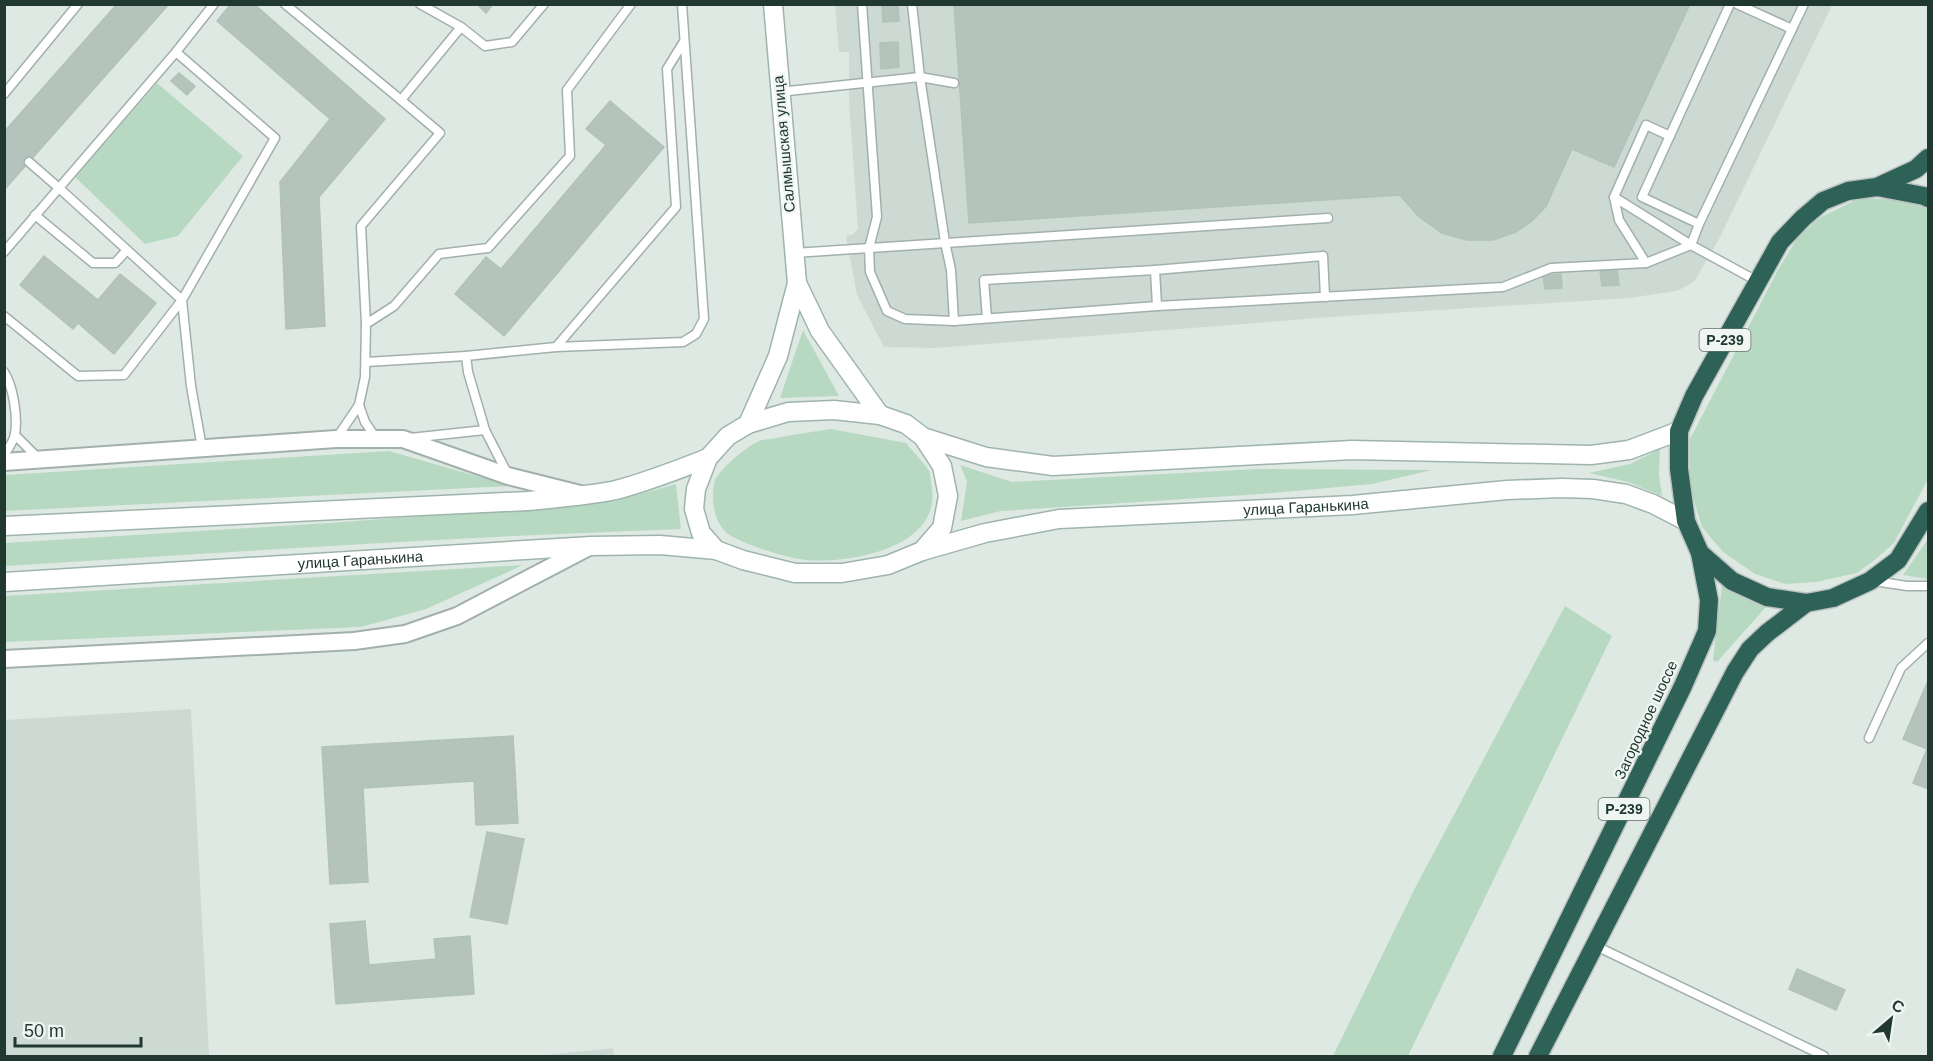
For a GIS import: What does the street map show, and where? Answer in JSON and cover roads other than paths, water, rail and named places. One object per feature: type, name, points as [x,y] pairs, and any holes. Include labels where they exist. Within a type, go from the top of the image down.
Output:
[{"type":"highway","name":"Загородное шоссе","points":[[1502,1056],[1678,697],[1707,631],[1709,600],[1700,553],[1686,521],[1678,469],[1679,431],[1694,396],[1780,242],[1823,201],[1848,190],[1877,186],[1916,169],[1929,158]]},
{"type":"highway","name":"Загородное шоссе","points":[[1877,186],[1929,198]]},
{"type":"highway","name":"Загородное шоссе","points":[[1700,553],[1732,581],[1767,597],[1806,603],[1833,598],[1870,581],[1898,560],[1928,514]]},
{"type":"highway","name":"Загородное шоссе","points":[[1538,1056],[1735,672],[1750,649],[1806,603]]},
{"type":"main road","name":"Салмышская улица","points":[[748,424],[778,356],[796,283],[773,4]]},
{"type":"main road","name":"Салмышская улица","points":[[796,283],[820,331],[880,415]]},
{"type":"main road","points":[[716,550],[701,533],[694,509],[696,489],[708,459],[728,436],[748,424],[788,412],[834,410],[880,415],[906,424],[923,437],[942,466],[948,496],[942,528],[922,551]]},
{"type":"main road","points":[[923,437],[986,457],[1053,466],[1352,450],[1591,455],[1629,450],[1679,431]]},
{"type":"main road","points":[[4,526],[528,501],[615,490],[708,459]]},
{"type":"main road","name":"улица Гаранькина","points":[[4,582],[591,546],[660,545],[716,550],[743,560],[795,573],[842,573],[888,565],[922,551],[985,533],[1059,519],[1353,505],[1507,490],[1562,488],[1593,489],[1626,495],[1653,504],[1686,521]]},
{"type":"street","points":[[4,462],[336,439],[403,439],[508,476],[584,495]]},
{"type":"street","points":[[4,659],[354,641],[405,634],[457,616],[591,546]]},
{"type":"lane","points":[[4,94],[78,4]]},
{"type":"lane","points":[[4,252],[176,52],[214,4]]},
{"type":"lane","points":[[285,4],[440,133],[361,226],[366,324],[365,377],[359,405],[336,439]]},
{"type":"lane","points":[[420,4],[461,27],[485,46],[512,42],[544,4]]},
{"type":"lane","points":[[366,324],[394,306],[439,254],[488,248],[570,156],[567,90],[632,4]]},
{"type":"lane","points":[[366,362],[466,356],[556,347],[683,342],[696,334],[704,319],[681,4]]},
{"type":"lane","points":[[862,4],[877,217],[869,249],[870,272],[887,310],[904,318],[954,321],[1157,306],[1503,287],[1551,268],[1646,263],[1691,245],[1804,4]]},
{"type":"lane","points":[[912,4],[920,77],[951,270],[954,321]]},
{"type":"lane","points":[[1699,224],[1642,197],[1730,4]]},
{"type":"lane","points":[[1737,4],[1792,29]]},
{"type":"lane","points":[[401,100],[461,27]]},
{"type":"lane","points":[[556,347],[676,207],[667,69],[683,43]]},
{"type":"lane","points":[[4,316],[78,376],[124,375],[182,300],[275,138],[176,52]]},
{"type":"lane","points":[[779,92],[920,77],[954,83]]},
{"type":"lane","points":[[1646,263],[1619,220],[1614,197],[1646,125],[1670,136]]},
{"type":"lane","points":[[29,162],[182,300],[191,386],[202,448]]},
{"type":"lane","points":[[1614,197],[1691,245],[1757,281]]},
{"type":"lane","points":[[35,215],[93,263],[115,263],[127,250]]},
{"type":"lane","points":[[795,253],[1328,218]]},
{"type":"lane","points":[[987,318],[984,280],[1155,270],[1323,255],[1325,297]]},
{"type":"lane","points":[[1155,270],[1157,306]]},
{"type":"lane","points":[[466,356],[468,372],[485,430],[508,476]]},
{"type":"lane","points":[[4,372],[10,382],[14,399],[15,435],[4,455]]},
{"type":"lane","points":[[359,405],[365,422],[376,438]]},
{"type":"lane","points":[[403,439],[485,430]]},
{"type":"lane","points":[[15,435],[39,459]]},
{"type":"lane","points":[[1870,581],[1907,586],[1929,586]]},
{"type":"lane","points":[[1869,738],[1901,668],[1929,643]]},
{"type":"lane","points":[[1594,945],[1824,1056]]}]
